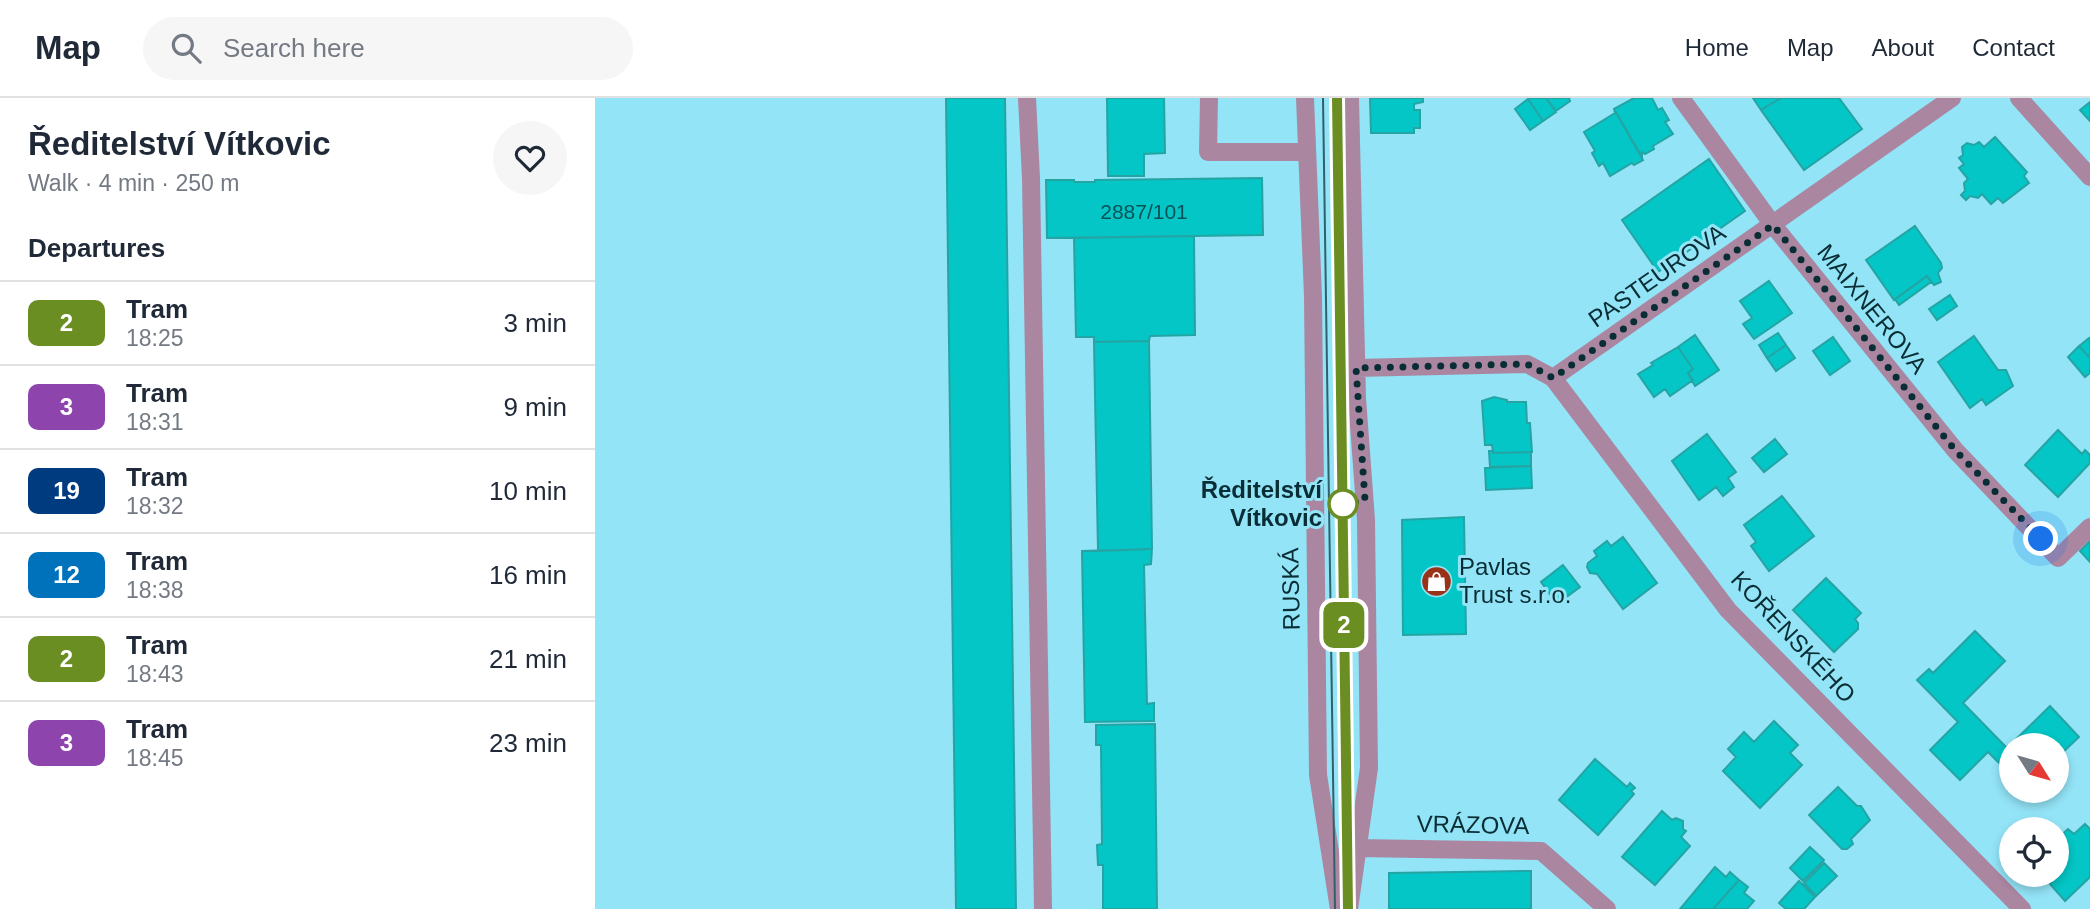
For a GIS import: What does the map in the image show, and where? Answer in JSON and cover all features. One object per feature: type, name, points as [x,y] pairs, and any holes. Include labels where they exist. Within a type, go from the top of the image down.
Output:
[{"type":"street","points":[[1027,98],[1031,178],[1043,909]]},
{"type":"street","points":[[1209,98],[1208,152],[1306,152]]},
{"type":"street","name":"RUSKÁ","points":[[1305,98],[1313,296],[1318,775],[1339,909]]},
{"type":"street","points":[[1349,909],[1369,768],[1366,520],[1356,368],[1350,98]]},
{"type":"street","name":"MAIXNEROVA","points":[[1681,98],[1773,225],[1955,450],[2058,558],[2090,527]]},
{"type":"street","name":"PASTEUROVA","points":[[1553,378],[1952,98]]},
{"type":"street","points":[[2019,98],[2090,177]]},
{"type":"street","points":[[1356,368],[1527,364],[1553,378]]},
{"type":"street","name":"KOŘENSKÉHO","points":[[1553,378],[1728,610],[2022,909]]},
{"type":"street","name":"VRÁZOVA","points":[[1358,848],[1541,851],[1607,909]]},
{"type":"building","points":[[946,98],[1005,98],[1016,909],[956,909]]},
{"type":"building","points":[[1107,98],[1164,98],[1165,153],[1144,154],[1144,176],[1108,176]]},
{"type":"building","points":[[1370,98],[1423,98],[1423,102],[1414,104],[1414,110],[1420,110],[1420,128],[1414,128],[1414,133],[1371,133]]},
{"type":"building","points":[[1546,98],[1556,112],[1543,121],[1528,99]]},
{"type":"building","points":[[1546,98],[1569,98],[1570,101],[1556,111]]},
{"type":"building","points":[[1634,98],[1652,98],[1658,110],[1662,108],[1669,120],[1665,122],[1673,134],[1653,146],[1654,149],[1645,154],[1642,152],[1642,157],[1614,109]]},
{"type":"building","points":[[1753,98],[1781,98],[1761,110]]},
{"type":"building","points":[[1781,98],[1839,98],[1862,129],[1804,170],[1761,110]]},
{"type":"building","points":[[1528,99],[1543,121],[1530,130],[1515,109]]},
{"type":"building","points":[[2090,102],[2090,121],[2080,110]]},
{"type":"building","points":[[1614,109],[1643,160],[1610,176],[1603,163],[1599,166],[1592,153],[1595,151],[1584,132],[1615,113]]},
{"type":"building","points":[[1995,137],[2027,172],[2024,176],[2029,183],[2003,203],[1998,198],[1991,204],[1982,194],[1978,198],[1970,196],[1966,200],[1961,195],[1968,179],[1959,168],[1964,164],[1959,158],[1963,155],[1962,147],[1967,143],[1974,145],[1979,142],[1984,147]]},
{"type":"building","points":[[1709,159],[1745,211],[1658,272],[1622,220]]},
{"type":"building","points":[[1262,178],[1263,235],[1047,238],[1046,180],[1095,182]]},
{"type":"building","points":[[1915,226],[1941,263],[1942,268],[1938,273],[1941,282],[1934,285],[1927,276],[1894,300],[1866,260]]},
{"type":"building","points":[[1194,236],[1195,335],[1150,336],[1149,341],[1094,342],[1094,337],[1076,337],[1074,238]]},
{"type":"building","points":[[1927,276],[1931,282],[1899,305],[1895,299]]},
{"type":"building","points":[[1769,281],[1792,313],[1754,339],[1743,324],[1752,318],[1740,301]]},
{"type":"building","points":[[1950,295],[1957,306],[1937,320],[1929,309]]},
{"type":"building","points":[[1778,333],[1786,345],[1767,358],[1759,345]]},
{"type":"building","points":[[1695,335],[1719,370],[1695,386],[1688,373],[1693,369],[1678,347]]},
{"type":"building","points":[[1974,336],[1998,370],[2006,370],[2013,386],[1986,405],[1982,399],[1970,408],[1938,362]]},
{"type":"building","points":[[1833,337],[1850,361],[1830,375],[1813,351]]},
{"type":"building","points":[[2089,338],[2090,340],[2090,358],[2079,346]]},
{"type":"building","points":[[1149,341],[1152,549],[1098,551],[1094,342]]},
{"type":"building","points":[[1786,345],[1795,358],[1776,371],[1767,358]]},
{"type":"building","points":[[2079,346],[2090,358],[2090,373],[2085,377],[2068,357]]},
{"type":"building","points":[[1678,347],[1693,369],[1688,373],[1693,380],[1670,396],[1665,389],[1654,397],[1638,374]]},
{"type":"building","points":[[1494,397],[1507,402],[1526,402],[1532,452],[1493,453],[1492,445],[1485,445],[1482,401]]},
{"type":"building","points":[[2058,430],[2082,454],[2085,450],[2090,455],[2090,463],[2058,497],[2025,465]]},
{"type":"building","points":[[1707,434],[1736,472],[1728,478],[1734,487],[1723,496],[1716,487],[1699,500],[1672,461]]},
{"type":"building","points":[[1775,439],[1787,454],[1764,472],[1752,458]]},
{"type":"building","points":[[1489,451],[1531,452],[1531,466],[1490,467]]},
{"type":"building","points":[[1531,466],[1532,488],[1486,490],[1485,468]]},
{"type":"building","points":[[1782,496],[1814,536],[1769,571],[1751,546],[1756,542],[1744,525]]},
{"type":"building","points":[[1464,517],[1466,634],[1403,635],[1402,520]]},
{"type":"building","points":[[1623,537],[1657,583],[1623,609],[1597,574],[1590,573],[1587,567],[1597,556],[1594,551],[1607,541],[1611,546]]},
{"type":"building","points":[[2090,541],[2090,562],[2080,551]]},
{"type":"building","points":[[1152,549],[1151,564],[1144,565],[1147,704],[1154,703],[1154,721],[1085,722],[1082,551]]},
{"type":"building","points":[[1563,565],[1580,587],[1557,604],[1541,582]]},
{"type":"building","points":[[1826,578],[1861,613],[1855,619],[1858,629],[1834,652],[1793,610]]},
{"type":"building","points":[[1975,631],[2005,661],[1963,703],[1999,740],[1999,763],[1988,752],[1960,780],[1930,750],[1958,722],[1917,680],[1929,669],[1933,673]]},
{"type":"building","points":[[2050,706],[2079,737],[2069,747],[2069,733],[2022,733]]},
{"type":"building","points":[[1774,721],[1798,745],[1790,753],[1802,765],[1760,808],[1723,771],[1736,757],[1728,749],[1744,732],[1754,742]]},
{"type":"building","points":[[1155,724],[1157,909],[1103,909],[1103,865],[1098,865],[1097,845],[1102,844],[1101,745],[1096,745],[1096,725]]},
{"type":"building","points":[[1595,759],[1627,787],[1630,783],[1635,788],[1631,791],[1634,794],[1598,835],[1559,800]]},
{"type":"building","points":[[1838,787],[1857,806],[1861,806],[1870,820],[1851,839],[1853,844],[1847,849],[1842,849],[1809,815]]},
{"type":"building","points":[[1662,811],[1672,820],[1676,818],[1683,821],[1683,829],[1686,831],[1681,837],[1690,846],[1655,885],[1622,857]]},
{"type":"building","points":[[2085,824],[2090,829],[2090,877],[2065,901],[2053,887],[2069,887],[2069,830],[2074,834]]},
{"type":"building","points":[[1810,847],[1824,860],[1803,881],[1790,868]]},
{"type":"building","points":[[1824,863],[1837,876],[1816,896],[1804,883]]},
{"type":"building","points":[[1715,867],[1726,877],[1730,872],[1739,880],[1713,909],[1680,909]]},
{"type":"building","points":[[1531,871],[1531,909],[1389,909],[1389,873]]},
{"type":"building","points":[[1739,880],[1748,887],[1744,893],[1754,901],[1747,909],[1713,909]]},
{"type":"building","points":[[1799,881],[1815,897],[1804,909],[1786,909],[1779,903]]},
{"type":"tram line","points":[[1323,98],[1335,909]]},
{"type":"tram line","points":[[1337,98],[1348,909]]},
{"type":"tram line","name":"2","points":[[1337,98],[1348,909]]},
{"type":"place","name":"Ředitelství Vítkovic","points":[[1343,504]]},
{"type":"place","name":"Pavlas Trust s.r.o.","points":[[1436,581]]},
{"type":"route","points":[[1343,504],[1365,500],[1356,368],[1527,364],[1553,378],[1773,225],[1955,450],[2041,539]]}]
